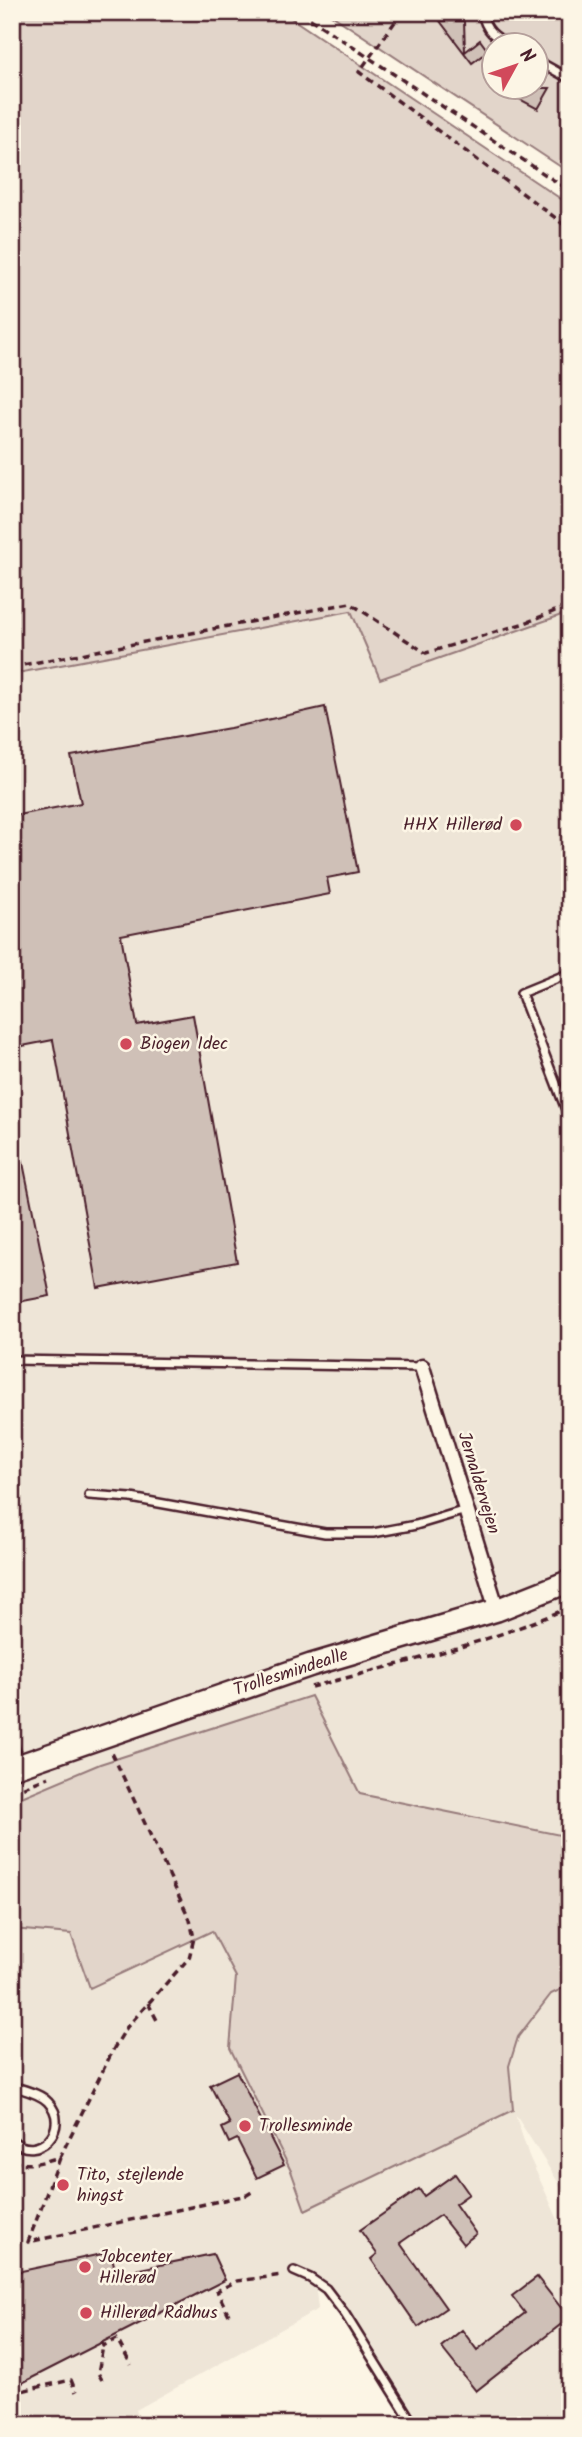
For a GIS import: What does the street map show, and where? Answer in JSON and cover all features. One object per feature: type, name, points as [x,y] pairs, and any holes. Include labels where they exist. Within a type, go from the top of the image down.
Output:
[{"type":"street","name":"Jernaldervejen","points":[[422,1367],[497,1610]]},
{"type":"street","name":"Trollesmindealle","points":[[16,1767],[108,1745],[311,1665],[497,1610],[570,1581]]},
{"type":"lane","points":[[482,14],[490,32]]},
{"type":"lane","points":[[550,67],[570,79]]},
{"type":"lane","points":[[570,973],[521,993],[570,1121]]},
{"type":"lane","points":[[12,1360],[422,1367]]},
{"type":"lane","points":[[89,1495],[131,1498],[325,1533],[373,1533],[416,1525],[466,1510]]},
{"type":"lane","points":[[12,1740],[16,1767]]},
{"type":"lane","points":[[12,2086],[48,2102],[57,2124],[54,2136],[42,2146],[29,2149],[12,2140]]},
{"type":"lane","points":[[293,2272],[310,2278],[326,2290],[345,2314],[414,2425]]},
{"type":"path","points":[[300,12],[570,191]]},
{"type":"path","points":[[482,14],[403,13],[359,72],[570,230]]},
{"type":"path","points":[[12,667],[351,603],[426,653],[524,624],[570,606]]},
{"type":"path","points":[[306,1688],[420,1659],[515,1629],[570,1607]]},
{"type":"path","points":[[102,1758],[108,1745]]},
{"type":"path","points":[[108,1745],[191,1920],[194,1938],[189,1958],[127,2027],[114,2048],[60,2157],[28,2242],[252,2192]]},
{"type":"path","points":[[12,1792],[59,1773]]},
{"type":"path","points":[[148,2003],[159,2024]]},
{"type":"path","points":[[12,2161],[34,2165],[60,2157]]},
{"type":"path","points":[[229,2315],[217,2291],[220,2286],[293,2272]]},
{"type":"path","points":[[102,2380],[98,2373],[102,2344],[117,2339],[131,2365]]},
{"type":"path","points":[[12,2393],[71,2380],[76,2392]]},
{"type":"shaded area","points":[[12,12],[282,12],[570,205],[570,612],[380,679],[351,611],[12,674]]},
{"type":"shaded area","points":[[327,12],[570,12],[570,173]]},
{"type":"shaded area","points":[[352,611],[381,679],[570,612],[570,2201],[515,2114],[529,2156],[570,2246],[570,2425],[420,2425],[346,2307],[331,2287],[314,2274],[318,2309],[136,2410],[141,2425],[12,2425],[12,674]]},
{"type":"shaded area","points":[[311,1696],[360,1794],[570,1837],[570,1985],[551,1994],[518,2037],[509,2066],[513,2110],[305,2210],[291,2171],[230,2048],[236,1977],[212,1931],[90,1988],[71,1934],[12,1929],[12,1801],[100,1764]]},
{"type":"building","points":[[440,21],[464,21],[465,52],[480,40],[480,57],[472,63]]},
{"type":"building","points":[[525,102],[542,102],[538,109]]},
{"type":"building","points":[[325,707],[358,872],[327,878],[330,894],[121,935],[137,1025],[193,1015],[237,1262],[98,1288],[53,1040],[12,1048],[12,816],[81,803],[71,756],[230,728]]},
{"type":"building","points":[[12,1143],[19,1143],[50,1296],[12,1303]]},
{"type":"building","name":"Trollesminde","points":[[237,2072],[284,2165],[257,2178],[237,2139],[229,2143],[222,2128],[230,2124],[210,2085]]},
{"type":"building","points":[[455,2174],[469,2194],[455,2204],[476,2234],[463,2244],[440,2215],[400,2243],[446,2308],[418,2327],[371,2259],[377,2254],[360,2230],[419,2189],[424,2196]]},
{"type":"building","name":"Hillerød Rådhus","points":[[111,2252],[116,2274],[213,2254],[225,2280],[12,2388],[12,2273]]},
{"type":"building","points":[[537,2277],[569,2318],[476,2391],[441,2347],[462,2330],[477,2350],[525,2313],[512,2296]]},
{"type":"place","name":"HHX Hillerød","points":[[516,825]]},
{"type":"place","name":"Biogen Idec","points":[[126,1044]]},
{"type":"place","name":"Trollesminde","points":[[245,2126]]},
{"type":"place","name":"Tito, stejlende hingst","points":[[63,2185]]},
{"type":"place","name":"Jobcenter Hillerød","points":[[85,2267]]},
{"type":"place","name":"Hillerød Rådhus","points":[[86,2313]]}]
